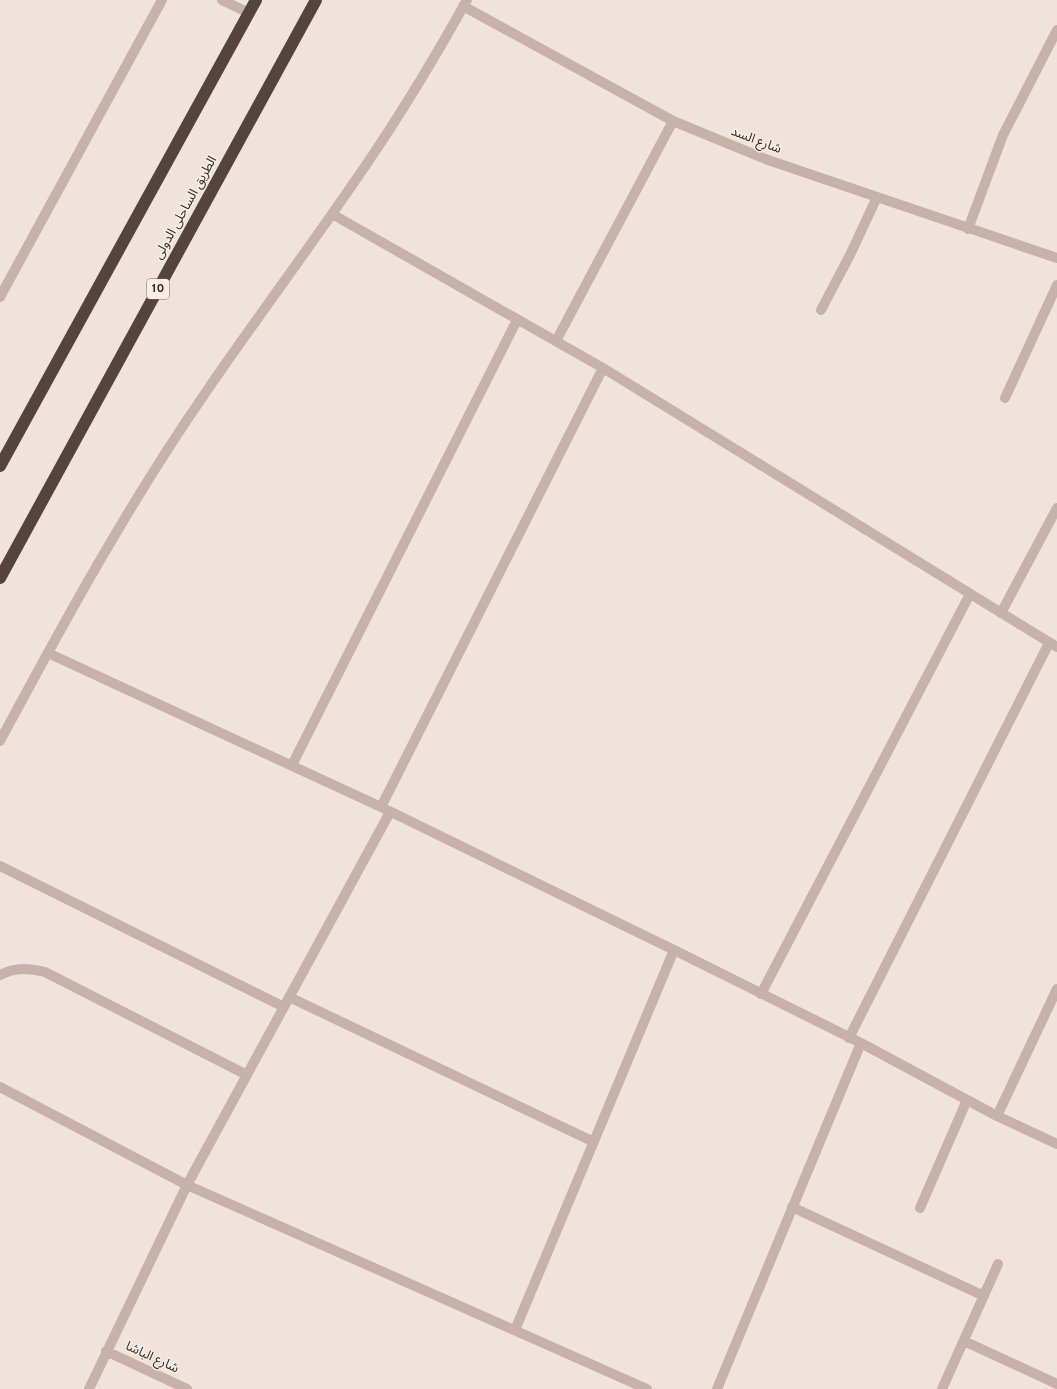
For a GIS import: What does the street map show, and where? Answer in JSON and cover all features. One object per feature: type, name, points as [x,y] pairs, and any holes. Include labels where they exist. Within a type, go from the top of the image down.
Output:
[{"type":"highway","points":[[0,466],[256,0]]},
{"type":"highway","name":"الطريق الساحلى الدولى","points":[[0,578],[316,0]]},
{"type":"street","points":[[0,298],[162,0]]},
{"type":"street","points":[[222,0],[249,13]]},
{"type":"street","points":[[0,741],[48,653],[139,496],[184,425],[382,141],[422,77],[465,3]]},
{"type":"street","name":"شارع السد","points":[[465,3],[673,121],[768,160],[1057,258]]},
{"type":"street","points":[[968,229],[1004,135],[1057,30]]},
{"type":"street","points":[[556,341],[673,121]]},
{"type":"street","points":[[821,310],[850,255],[877,197]]},
{"type":"street","points":[[332,214],[603,368],[1053,645],[849,1038]]},
{"type":"street","points":[[1005,398],[1057,285]]},
{"type":"street","points":[[292,765],[517,320]]},
{"type":"street","points":[[89,1389],[187,1185],[284,1007],[386,809],[603,368]]},
{"type":"street","points":[[1001,613],[1057,508]]},
{"type":"street","points":[[761,994],[970,594]]},
{"type":"street","points":[[48,653],[386,809],[674,950],[849,1038],[997,1116],[1057,1144]]},
{"type":"street","points":[[0,866],[284,1007]]},
{"type":"street","points":[[515,1330],[674,950]]},
{"type":"street","points":[[0,975],[12,969],[29,968],[45,972],[247,1075]]},
{"type":"street","points":[[997,1116],[1057,989]]},
{"type":"street","points":[[289,996],[594,1142]]},
{"type":"street","points":[[717,1389],[860,1044]]},
{"type":"street","points":[[0,1087],[187,1185],[647,1389]]},
{"type":"street","points":[[920,1208],[967,1100]]},
{"type":"street","points":[[792,1207],[984,1296]]},
{"type":"street","points":[[942,1389],[998,1264]]},
{"type":"street","points":[[964,1341],[1057,1384]]},
{"type":"street","name":"شارع الباشا","points":[[106,1351],[187,1389]]}]
